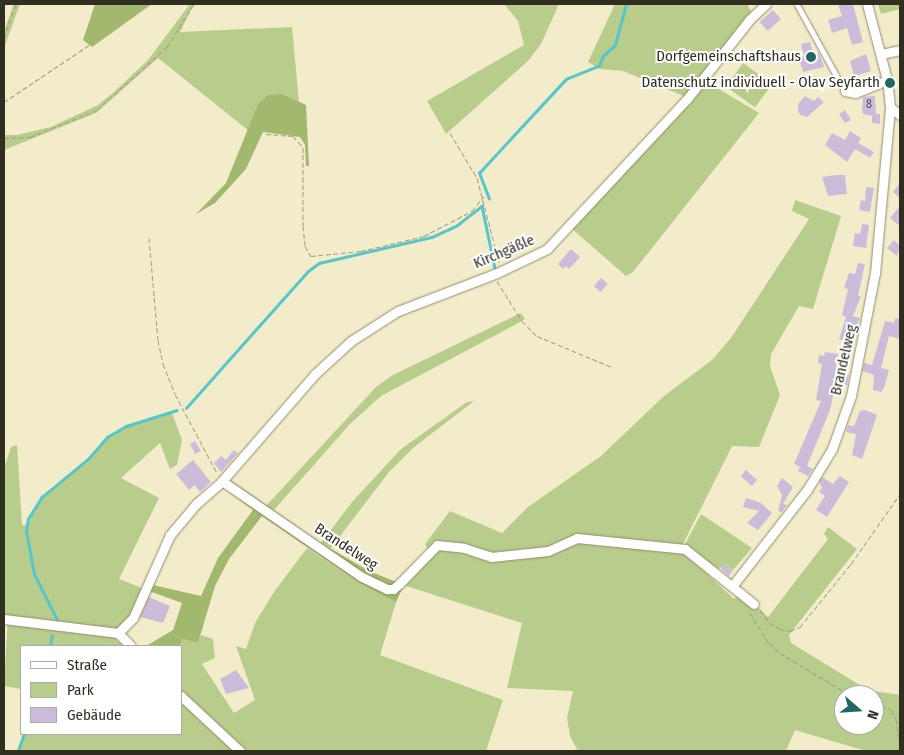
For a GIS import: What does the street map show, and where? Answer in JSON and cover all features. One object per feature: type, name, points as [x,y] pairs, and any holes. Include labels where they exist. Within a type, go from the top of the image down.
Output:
[{"type":"street","name":"Kirchgäßle","points":[[118,633],[133,618],[170,535],[196,504],[222,481],[315,374],[351,341],[398,311],[497,272],[547,249],[577,220],[687,99],[744,25],[766,4]]},
{"type":"street","name":"Brandelweg","points":[[733,585],[807,490],[832,449],[852,396],[875,273],[890,107],[887,80],[867,4]]},
{"type":"street","points":[[881,54],[900,50]]},
{"type":"street","points":[[845,91],[854,93],[887,80]]},
{"type":"street","points":[[890,107],[900,114]]},
{"type":"street","name":"Brandelweg","points":[[222,481],[360,576],[387,589],[394,589],[437,545],[464,548],[491,557],[548,551],[577,538],[685,549],[733,585],[744,598],[754,604]]},
{"type":"street","points":[[4,618],[118,633],[130,645]]},
{"type":"street","points":[[182,697],[240,751]]},
{"type":"lane","points":[[797,4],[845,91]]},
{"type":"path","points":[[4,38],[16,4]]},
{"type":"path","points":[[4,138],[30,137],[98,110],[167,47],[194,4]]},
{"type":"path","points":[[4,102],[92,43]]},
{"type":"path","points":[[450,133],[477,178],[484,196],[497,272],[522,321],[538,336],[612,367]]},
{"type":"path","points":[[266,134],[293,136],[303,147],[303,226],[305,246],[311,256],[361,251],[424,236],[472,211],[484,196]]},
{"type":"path","points":[[149,238],[158,340],[163,364],[175,394],[222,481]]},
{"type":"path","points":[[754,604],[775,626],[790,631],[800,627],[851,564],[900,494]]},
{"type":"path","points":[[757,625],[780,653],[834,685]]},
{"type":"path","points":[[884,708],[891,710],[896,719],[900,743]]},
{"type":"green space","points":[[14,4],[20,4],[4,48],[4,31]]},
{"type":"green space","points":[[95,4],[152,4],[92,47],[83,40]]},
{"type":"green space","points":[[190,4],[194,4],[180,32],[292,27],[299,102],[282,94],[258,104],[249,131],[158,58],[96,113],[4,150],[4,135],[17,135],[51,127],[98,105],[148,60]]},
{"type":"green space","points":[[504,4],[559,4],[541,44],[528,61],[446,134],[427,101],[524,45],[518,21]]},
{"type":"green space","points":[[615,4],[747,4],[752,13],[702,79],[759,113],[633,272],[626,276],[570,227],[686,97],[623,71],[600,69],[588,62]]},
{"type":"green space","points":[[878,4],[900,4],[900,9],[881,14]]},
{"type":"green space","points":[[743,63],[772,84],[755,108],[726,86]]},
{"type":"green space","points":[[282,94],[306,105],[309,166],[306,166],[305,145],[300,137],[263,132],[246,169],[215,203],[196,214],[226,183],[258,104],[268,95]]},
{"type":"green space","points":[[795,200],[841,216],[813,309],[799,306],[771,354],[770,366],[780,395],[759,447],[732,446],[679,552],[688,556],[734,599],[742,591],[768,617],[828,539],[824,534],[828,527],[857,549],[789,635],[791,643],[860,685],[834,685],[834,735],[884,735],[884,692],[900,695],[900,751],[866,751],[795,730],[786,751],[578,751],[570,736],[567,718],[573,691],[507,688],[522,623],[397,583],[428,550],[425,544],[450,511],[502,533],[528,507],[601,456],[664,396],[712,360],[731,338],[809,219],[792,211]]},
{"type":"green space","points":[[521,313],[525,319],[522,321],[381,396],[350,424],[274,510],[266,506],[376,387],[393,375]]},
{"type":"green space","points":[[474,401],[413,448],[389,472],[331,548],[321,543],[352,502],[401,449],[467,402]]},
{"type":"green space","points":[[172,413],[182,440],[177,465],[170,469],[160,443],[121,478],[159,498],[119,579],[142,588],[130,616],[113,637],[123,645],[20,645],[20,689],[4,686],[8,616],[4,616],[4,468],[11,447],[17,445],[22,525],[27,525],[42,497],[88,459],[107,437],[126,426]]},
{"type":"green space","points":[[230,480],[321,543],[369,571],[404,585],[396,602],[361,584],[262,516],[229,559],[215,586],[198,643],[182,639],[181,645],[148,645],[173,630],[182,603],[149,591],[153,585],[201,596],[218,558],[253,510],[223,487]]},
{"type":"green space","points":[[701,514],[752,548],[733,570],[725,565],[719,569],[684,546]]},
{"type":"green space","points":[[307,548],[361,584],[396,602],[380,655],[503,700],[486,751],[18,751],[24,735],[182,735],[182,639],[198,643],[201,635],[213,639],[215,658],[202,664],[234,713],[255,700],[236,646],[246,649],[255,623],[274,592]]},
{"type":"building","points":[[838,4],[853,4],[863,42],[852,45],[847,28],[832,33],[828,20],[842,16]]},
{"type":"building","points":[[773,10],[781,19],[768,31],[760,22]]},
{"type":"building","name":"Dorfgemeinschaftshaus","points":[[810,42],[813,54],[819,53],[824,67],[803,72],[799,58],[804,56],[801,44]]},
{"type":"building","points":[[866,54],[871,71],[858,75],[861,84],[853,86],[849,78],[854,76],[850,61]]},
{"type":"building","points":[[805,96],[814,101],[818,97],[824,102],[807,117],[800,115],[798,111],[798,104]]},
{"type":"building","points":[[875,96],[876,114],[880,114],[880,124],[872,123],[872,116],[863,114],[862,109],[863,97]]},
{"type":"building","points":[[845,110],[851,120],[845,123],[839,114]]},
{"type":"building","points":[[850,131],[861,138],[858,143],[874,152],[870,158],[855,149],[847,162],[825,145],[832,133],[845,140]]},
{"type":"building","points":[[845,175],[847,194],[828,196],[822,177]]},
{"type":"building","points":[[900,183],[900,198],[893,192]]},
{"type":"building","points":[[866,187],[874,188],[870,212],[859,210],[861,200],[865,201]]},
{"type":"building","points":[[900,206],[900,226],[890,218]]},
{"type":"building","points":[[862,224],[869,225],[866,248],[853,246],[855,233],[860,234]]},
{"type":"building","points":[[894,240],[900,246],[897,256],[887,248]]},
{"type":"building","points":[[571,249],[580,257],[569,269],[566,266],[563,269],[558,264]]},
{"type":"building","points":[[858,263],[865,264],[858,296],[861,296],[853,316],[860,318],[849,342],[839,339],[846,317],[842,315],[848,289],[844,288],[849,273],[855,274]]},
{"type":"building","points":[[601,278],[608,284],[601,292],[594,286]]},
{"type":"building","points":[[895,318],[900,319],[900,339],[889,336],[881,368],[889,370],[881,392],[873,390],[874,375],[862,371],[864,363],[872,365],[885,321],[894,323]]},
{"type":"building","points":[[825,352],[838,354],[835,373],[849,375],[847,385],[836,383],[830,410],[807,466],[813,469],[808,476],[798,471],[800,467],[794,464],[821,401],[816,400],[822,364],[818,363],[819,355],[824,356]]},
{"type":"building","points":[[865,410],[877,415],[862,459],[852,455],[856,434],[846,432],[848,425],[854,426],[860,411]]},
{"type":"building","points":[[195,441],[201,451],[195,454],[190,444]]},
{"type":"building","points":[[234,450],[238,453],[221,472],[214,463],[221,456],[226,460]]},
{"type":"building","points":[[193,460],[211,482],[200,492],[195,485],[189,490],[176,474]]},
{"type":"building","points":[[746,470],[757,480],[752,486],[741,476]]},
{"type":"building","points":[[840,476],[849,482],[827,517],[816,510],[825,496],[819,492],[822,488],[819,482],[822,477],[833,484]]},
{"type":"building","points":[[782,478],[793,487],[783,504],[787,505],[782,512],[778,511],[782,495],[777,486]]},
{"type":"building","points":[[746,498],[761,503],[772,513],[758,530],[747,523],[759,511],[743,507]]},
{"type":"building","points":[[724,564],[733,570],[729,576],[721,569]]},
{"type":"building","points":[[149,597],[170,606],[163,623],[140,617]]},
{"type":"building","points":[[236,670],[249,688],[226,694],[220,679]]},
{"type":"waterway","points":[[489,199],[479,173],[566,79],[599,66],[603,56],[615,45],[626,4]]},
{"type":"waterway","points":[[186,408],[308,271],[319,263],[432,237],[456,226],[482,206],[495,268]]},
{"type":"waterway","points":[[57,620],[34,574],[26,531],[28,519],[42,497],[88,459],[107,437],[126,426],[177,410]]},
{"type":"waterway","points":[[50,645],[52,636]]},
{"type":"waterway","points":[[18,751],[24,735]]},
{"type":"place","name":"Dorfgemeinschaftshaus","points":[[811,57]]},
{"type":"place","name":"Datenschutz individuell - Olav Seyfarth","points":[[890,83]]}]
